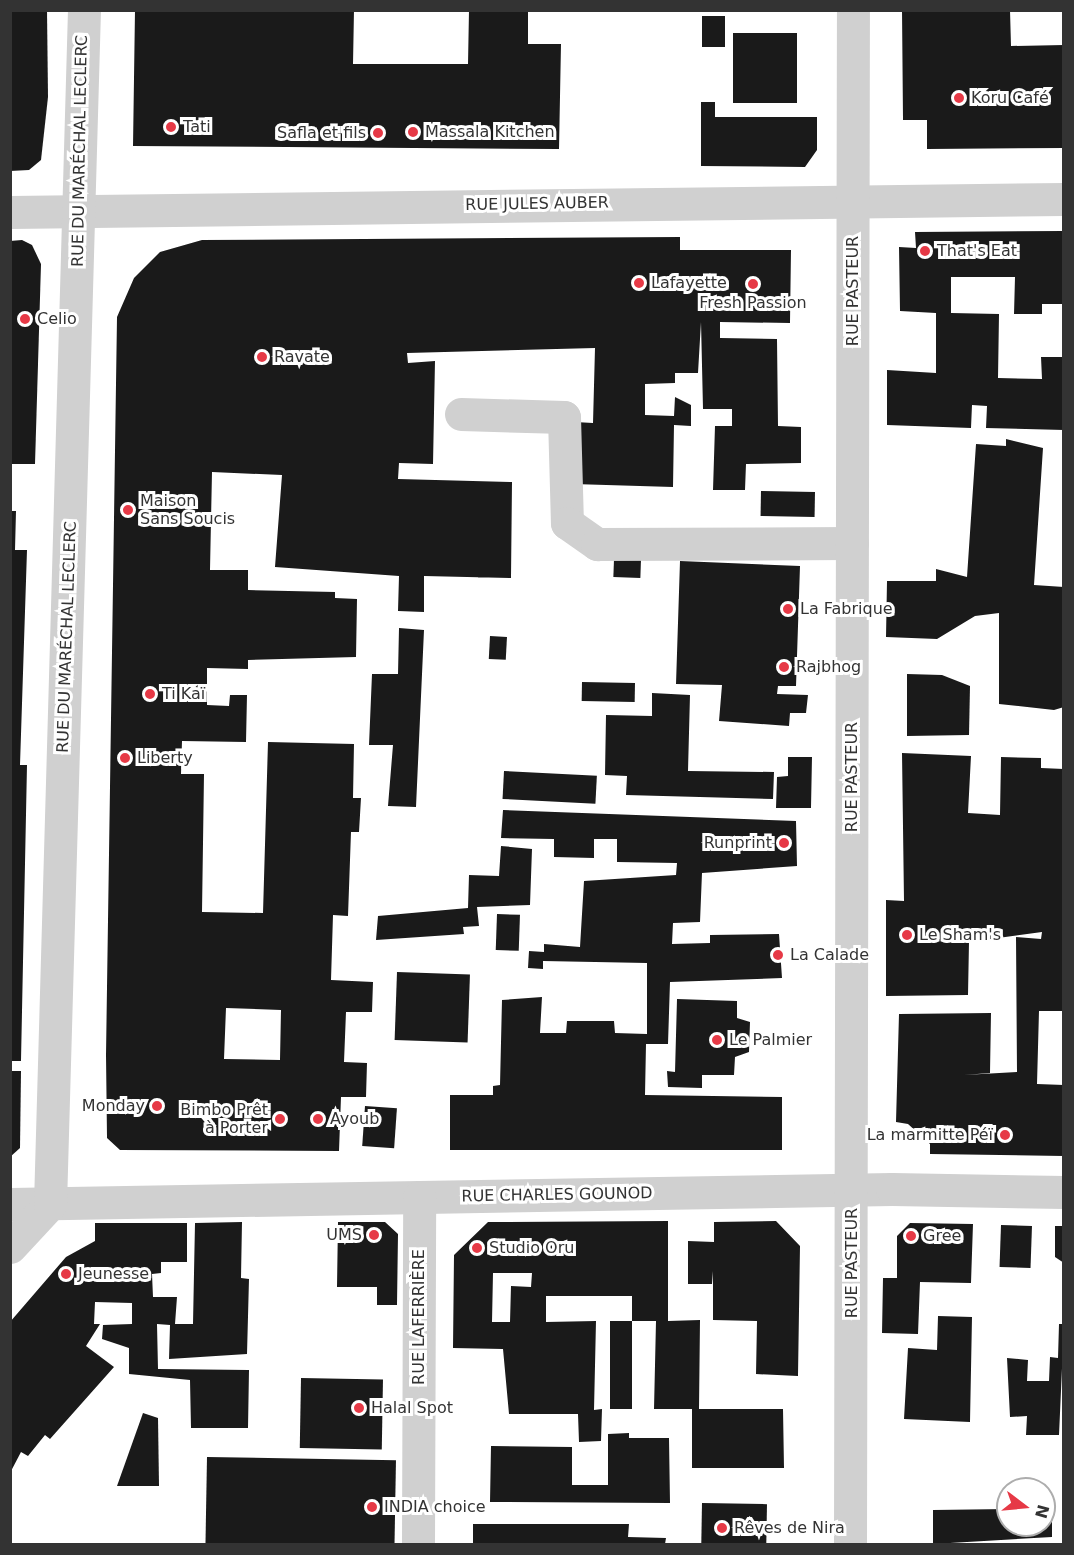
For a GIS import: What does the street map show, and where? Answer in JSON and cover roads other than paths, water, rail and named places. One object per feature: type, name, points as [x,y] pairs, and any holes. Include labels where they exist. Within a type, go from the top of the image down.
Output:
[{"type":"street","name":"RUE DU MARÉCHAL LECLERC","points":[[50,1204],[84,10]]},
{"type":"street","name":"RUE PASTEUR","points":[[850,1545],[853,10]]},
{"type":"street","name":"RUE JULES AUBER","points":[[10,212],[1064,199]]},
{"type":"street","points":[[461,414],[564,417],[567,523],[597,544],[852,543]]},
{"type":"street","name":"RUE CHARLES GOUNOD","points":[[10,1204],[852,1191],[1064,1192]]},
{"type":"street","name":"RUE LAFERRIÈRE","points":[[418,1545],[419,1197]]},
{"type":"street","points":[[10,1247],[50,1204]]},
{"type":"place","name":"Koru Café","points":[[959,98]]},
{"type":"place","name":"Tati","points":[[171,127]]},
{"type":"place","name":"Massala Kitchen","points":[[413,132]]},
{"type":"place","name":"Safla et fils","points":[[378,133]]},
{"type":"place","name":"That's Eat","points":[[925,251]]},
{"type":"place","name":"Lafayette","points":[[639,283]]},
{"type":"place","name":"Fresh Passion","points":[[753,284]]},
{"type":"place","name":"Celio","points":[[25,319]]},
{"type":"place","name":"Ravate","points":[[262,357]]},
{"type":"place","name":"Maison Sans Soucis","points":[[128,510]]},
{"type":"place","name":"La Fabrique","points":[[788,609]]},
{"type":"place","name":"Rajbhog","points":[[784,667]]},
{"type":"place","name":"Ti Kaï","points":[[150,694]]},
{"type":"place","name":"Liberty","points":[[125,758]]},
{"type":"place","name":"Runprint","points":[[784,843]]},
{"type":"place","name":"Le Sham's","points":[[907,935]]},
{"type":"place","name":"La Calade","points":[[778,955]]},
{"type":"place","name":"Le Palmier","points":[[717,1040]]},
{"type":"place","name":"Monday","points":[[157,1106]]},
{"type":"place","name":"Bimbo Prêt à Porter","points":[[280,1119]]},
{"type":"place","name":"Ayoub","points":[[318,1119]]},
{"type":"place","name":"La marmitte Péï","points":[[1005,1135]]},
{"type":"place","name":"UMS","points":[[374,1235]]},
{"type":"place","name":"Gree","points":[[911,1236]]},
{"type":"place","name":"Studio Oru","points":[[477,1248]]},
{"type":"place","name":"Jeunesse","points":[[66,1274]]},
{"type":"place","name":"Halal Spot","points":[[359,1408]]},
{"type":"place","name":"INDIA choice","points":[[372,1507]]},
{"type":"place","name":"Rêves de Nira","points":[[722,1528]]}]
